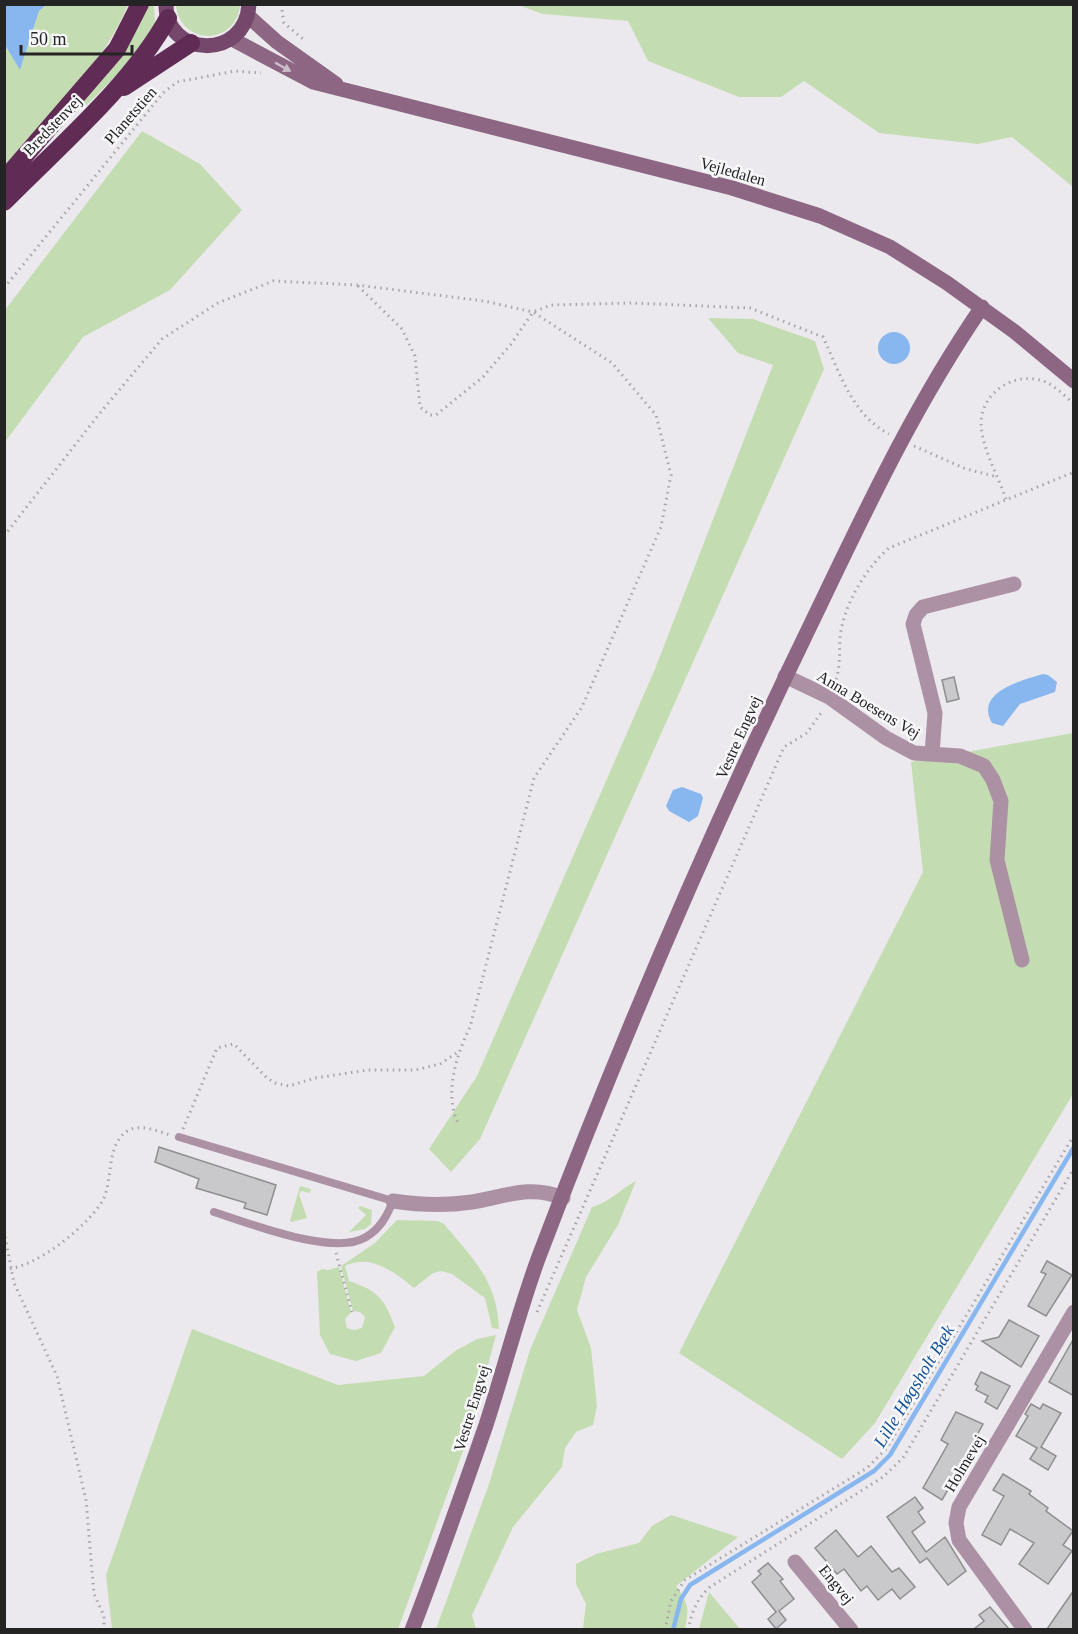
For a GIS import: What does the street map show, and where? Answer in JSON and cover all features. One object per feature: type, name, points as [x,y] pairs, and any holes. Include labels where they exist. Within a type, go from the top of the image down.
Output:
[{"type":"highway","name":"Bredstenvej","points":[[4,180],[117,49],[140,4]]},
{"type":"highway","name":"Bredstenvej","points":[[4,202],[103,101],[149,49],[167,11]]},
{"type":"highway","name":"Bredstenvej","points":[[103,101],[191,43]]},
{"type":"main road","points":[[167,11],[173,29],[191,43],[208,47],[232,39],[239,32],[249,10]]},
{"type":"street","name":"Vejledalen","points":[[249,10],[293,54],[341,87]]},
{"type":"street","name":"Vejledalen","points":[[232,39],[284,69],[313,82],[341,87],[732,188],[820,216],[890,247],[981,307],[1074,381]]},
{"type":"street","name":"Vestre Engvej","points":[[412,1629],[487,1421],[520,1312],[609,1081],[700,865],[785,676],[902,440],[940,370],[981,307]]},
{"type":"street","points":[[932,754],[935,713],[913,624],[916,615],[923,607],[1014,584]]},
{"type":"street","name":"Anna Boesens Vej","points":[[785,676],[829,697],[886,738],[915,753],[960,756],[984,766],[993,780],[1001,801],[997,860],[1022,960]]},
{"type":"street","points":[[393,1201],[424,1206],[532,1190],[563,1198]]},
{"type":"street","name":"Holmevej","points":[[1025,1629],[959,1540],[956,1522],[959,1507],[1074,1312]]},
{"type":"street","name":"Engvej","points":[[795,1562],[851,1629]]},
{"type":"lane","points":[[179,1137],[393,1201],[387,1216],[364,1239],[328,1243],[302,1239],[214,1212]]},
{"type":"path","points":[[281,4],[284,23],[303,39],[293,54]]},
{"type":"path","name":"Planetstien","points":[[4,288],[163,93],[177,82],[236,71],[255,70],[277,79],[284,69]]},
{"type":"path","points":[[4,536],[100,413],[162,339],[218,303],[273,281],[357,285],[484,301],[533,312],[612,363],[656,415],[671,475],[661,527],[582,707],[534,778],[470,1028],[458,1052],[451,1108],[458,1123]]},
{"type":"path","points":[[357,285],[402,328],[415,356],[420,408],[430,416],[436,415],[483,377],[511,344],[533,312],[551,306],[634,303],[750,308],[823,337],[848,393],[864,418],[878,428],[966,469],[998,477]]},
{"type":"path","points":[[1006,499],[982,434],[983,411],[996,390],[1007,382],[1034,378],[1049,383],[1074,404]]},
{"type":"path","points":[[534,1320],[784,747],[807,733],[818,720],[837,679],[843,622],[865,574],[874,561],[889,549],[1074,472]]},
{"type":"path","points":[[4,1269],[29,1264],[77,1230],[98,1208],[105,1196],[112,1156],[119,1139],[131,1129],[146,1128],[179,1137],[217,1048],[234,1044],[267,1077],[275,1083],[289,1086],[315,1078],[368,1070],[415,1070],[441,1064],[458,1052]]},
{"type":"path","points":[[665,1629],[671,1601],[685,1580],[867,1468],[887,1448],[1074,1135]]},
{"type":"path","points":[[688,1629],[699,1597],[710,1587],[883,1477],[903,1458],[1074,1168]]},
{"type":"path","points":[[4,1231],[14,1283],[30,1322],[57,1376],[87,1500],[94,1594],[104,1616],[104,1629]]},
{"type":"path","points":[[335,1252],[352,1312]]},
{"type":"green space","points":[[46,5],[128,5],[104,50],[89,71],[5,168],[5,45],[20,70],[39,11]]},
{"type":"green space","points":[[149,5],[154,5],[155,25],[144,47],[83,109],[78,105]]},
{"type":"green space","points":[[176,5],[240,5],[236,18],[229,28],[219,34],[208,36],[197,34],[187,28],[180,18]]},
{"type":"green space","points":[[518,5],[1073,5],[1073,187],[1012,137],[978,144],[879,133],[804,81],[781,97],[739,97],[648,61],[628,21],[543,14]]},
{"type":"green space","points":[[142,131],[200,164],[242,210],[170,290],[83,337],[5,442],[5,310]]},
{"type":"green space","points":[[708,318],[753,319],[815,341],[824,369],[480,1139],[451,1172],[429,1149],[477,1076],[655,669],[773,365],[738,353]]},
{"type":"green space","points":[[1073,733],[1073,1094],[875,1423],[842,1459],[679,1353],[923,872],[911,762]]},
{"type":"green space","points":[[636,1181],[618,1225],[586,1277],[577,1310],[591,1348],[597,1406],[593,1425],[576,1432],[565,1448],[562,1467],[513,1527],[472,1615],[476,1629],[436,1629],[489,1484],[530,1350],[592,1207],[604,1202]]},
{"type":"green space","points":[[300,1186],[311,1189],[310,1193],[301,1191],[299,1194],[307,1218],[292,1222],[290,1221]]},
{"type":"green space","points":[[360,1206],[372,1210],[371,1224],[365,1229],[349,1232],[366,1215],[358,1208]]},
{"type":"green space","points":[[397,1220],[438,1221],[444,1224],[482,1271],[494,1297],[499,1329],[492,1328],[485,1298],[452,1274],[441,1271],[433,1273],[414,1288],[382,1266],[364,1262],[355,1263],[345,1266],[349,1281],[367,1288],[379,1297],[395,1327],[381,1353],[356,1361],[330,1354],[320,1335],[317,1272],[322,1269],[339,1267],[351,1312],[345,1319],[347,1328],[354,1330],[362,1328],[365,1317],[360,1312],[353,1311],[341,1266],[375,1243]]},
{"type":"green space","points":[[192,1329],[338,1385],[424,1376],[455,1351],[477,1339],[496,1335],[471,1429],[398,1629],[112,1629],[106,1575]]},
{"type":"green space","points":[[671,1515],[738,1537],[676,1586],[687,1606],[685,1629],[577,1629],[583,1628],[586,1604],[576,1584],[576,1564],[596,1554],[639,1543],[652,1526]]},
{"type":"green space","points":[[709,1592],[740,1629],[699,1629]]},
{"type":"water","points":[[5,4],[46,5],[39,11],[20,70],[5,45]]},
{"type":"water","points":[[894,332],[905,337],[910,348],[905,359],[894,364],[883,359],[878,348],[883,337]]},
{"type":"water","points":[[1043,674],[1057,682],[1055,692],[1020,704],[1003,726],[992,723],[988,712],[995,695],[1013,684]]},
{"type":"water","points":[[682,787],[701,794],[703,798],[698,816],[689,822],[669,811],[666,806],[673,790]]},
{"type":"building","points":[[954,677],[959,699],[947,702],[942,680]]},
{"type":"building","points":[[159,1147],[276,1185],[267,1215],[244,1208],[246,1203],[196,1188],[199,1179],[155,1162]]},
{"type":"building","points":[[1047,1261],[1072,1275],[1046,1316],[1028,1306],[1046,1274],[1041,1272]]},
{"type":"building","points":[[1009,1320],[1039,1336],[1021,1367],[982,1341],[999,1337]]},
{"type":"building","points":[[1074,1338],[1074,1396],[1049,1382]]},
{"type":"building","points":[[981,1372],[1010,1386],[997,1409],[985,1402],[988,1396],[976,1390],[978,1386],[975,1384]]},
{"type":"building","points":[[1031,1404],[1040,1409],[1043,1404],[1061,1413],[1041,1447],[1056,1456],[1048,1470],[1030,1459],[1037,1448],[1016,1436],[1028,1416],[1025,1414]]},
{"type":"building","points":[[956,1412],[983,1424],[975,1439],[982,1443],[973,1458],[968,1455],[942,1500],[923,1488],[948,1444],[941,1440]]},
{"type":"building","points":[[1003,1474],[1031,1491],[1029,1494],[1048,1508],[1046,1511],[1073,1531],[1063,1545],[1072,1551],[1048,1584],[1019,1564],[1034,1543],[1010,1529],[1001,1545],[982,1535],[1004,1496],[993,1490]]},
{"type":"building","points":[[915,1497],[923,1508],[918,1512],[925,1522],[912,1532],[926,1552],[945,1537],[966,1571],[948,1585],[927,1558],[920,1563],[887,1517]]},
{"type":"building","points":[[836,1530],[858,1557],[871,1546],[892,1572],[899,1568],[915,1587],[900,1599],[892,1589],[878,1600],[867,1586],[861,1591],[844,1569],[837,1574],[815,1548]]},
{"type":"building","points":[[768,1563],[783,1579],[780,1581],[794,1599],[779,1611],[786,1620],[776,1629],[768,1619],[776,1612],[752,1582],[761,1574],[758,1571]]},
{"type":"building","points":[[1074,1590],[1074,1629],[1047,1629]]},
{"type":"building","points":[[990,1607],[1009,1629],[974,1629],[984,1621],[979,1615]]},
{"type":"waterway","name":"Lille Høgsholt Bæk","points":[[673,1630],[681,1599],[690,1585],[874,1471],[890,1455],[1074,1147]]}]
